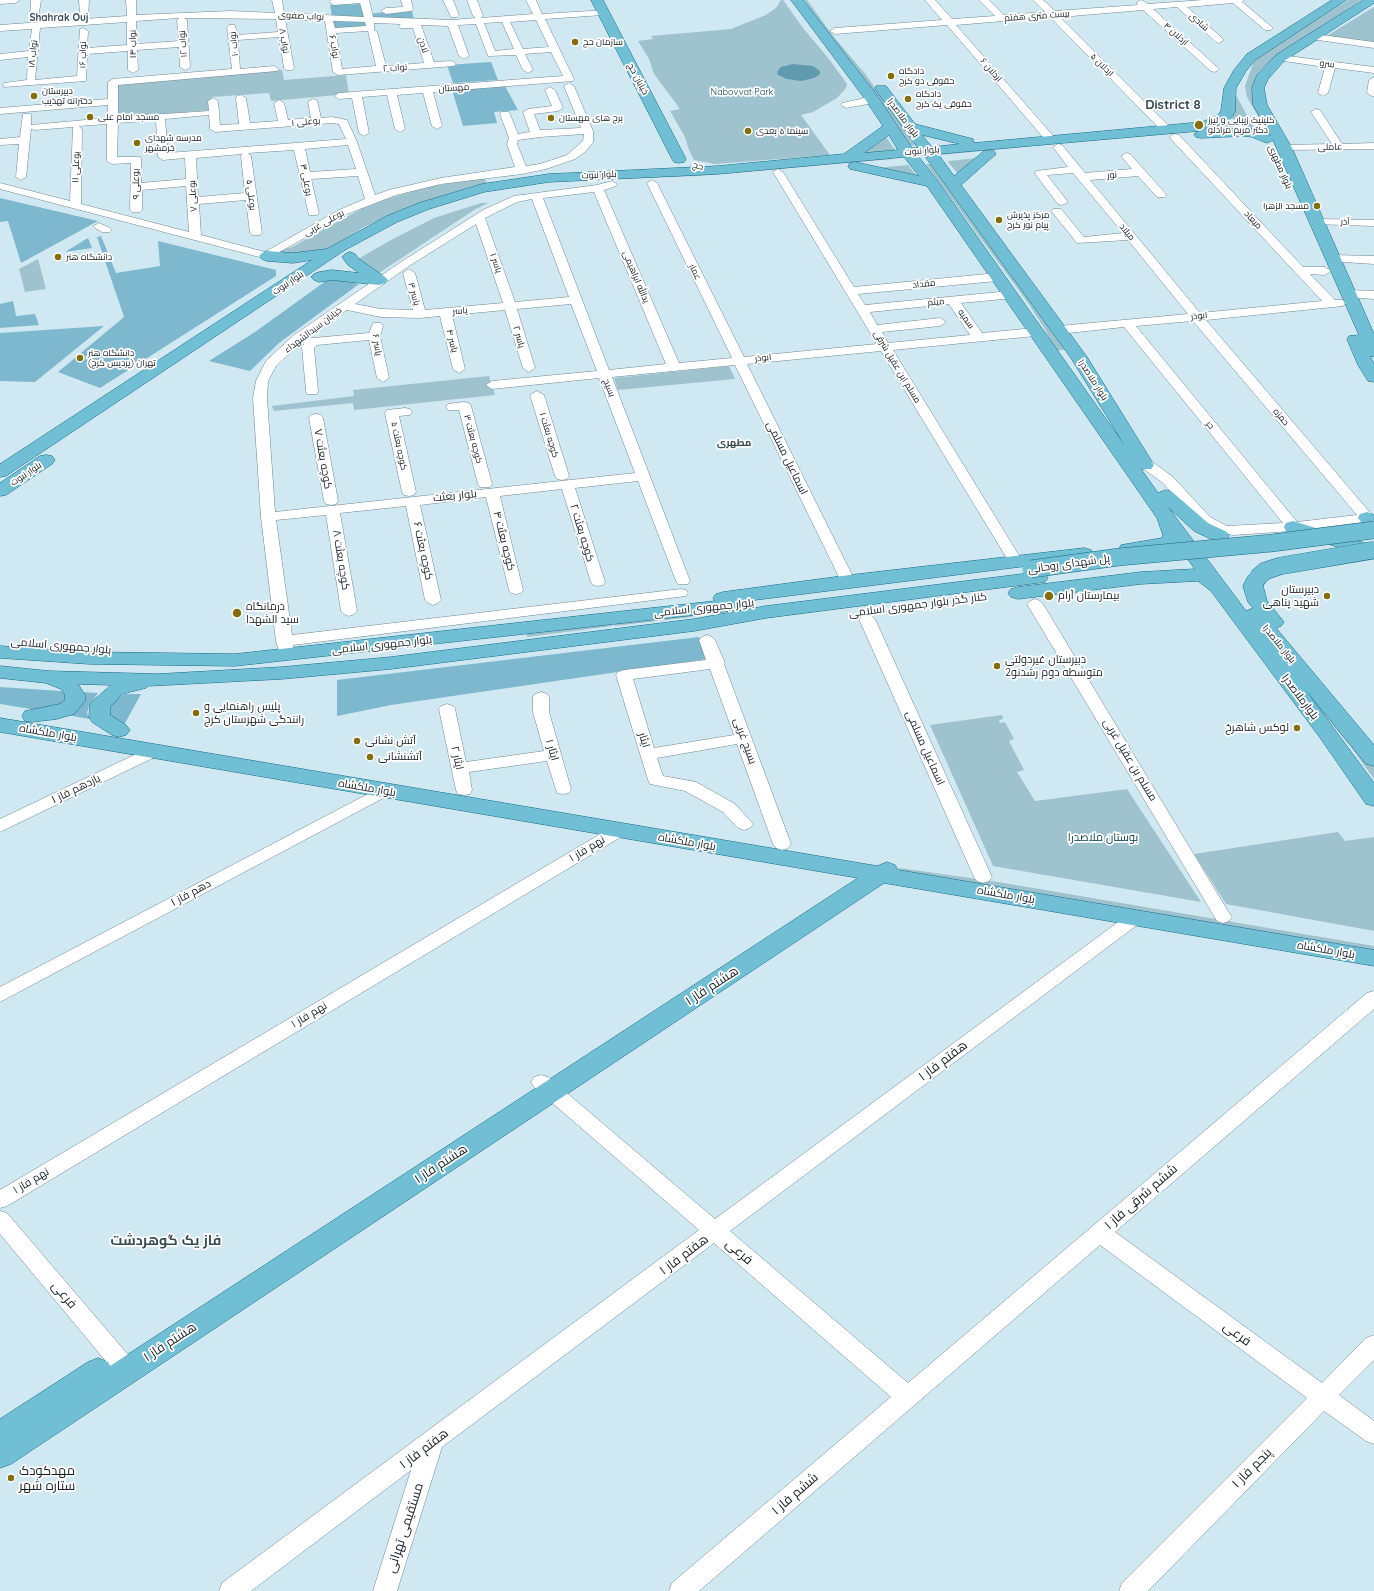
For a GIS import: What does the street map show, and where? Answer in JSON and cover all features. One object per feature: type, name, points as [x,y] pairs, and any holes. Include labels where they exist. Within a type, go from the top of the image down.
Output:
[{"type":"main road","name":"خیابان حج","points":[[597,0],[679,159]]},
{"type":"main road","name":"بلوار ملاصدرا","points":[[797,0],[871,97],[890,128],[903,157],[932,183],[1054,360],[1164,515],[1224,596]]},
{"type":"main road","name":"بلوار ملاصدرا","points":[[812,0],[909,127],[936,154],[953,184],[1079,357],[1142,461],[1165,495],[1226,578],[1374,759]]},
{"type":"main road","name":"بلوار مطهری","points":[[1371,0],[1280,58],[1262,78],[1258,88],[1260,105],[1285,148],[1316,222],[1340,300],[1366,365],[1374,377]]},
{"type":"main road","points":[[1240,70],[1251,57],[1332,2]]},
{"type":"main road","name":"بلوار مطهری","points":[[1240,70],[1238,87],[1267,139],[1329,265]]},
{"type":"main road","name":"بلوار نبوت","points":[[608,182],[718,170],[851,162],[1217,128],[1228,112],[1230,88],[1240,70]]},
{"type":"main road","points":[[909,127],[987,150],[953,184]]},
{"type":"main road","points":[[851,162],[890,128]]},
{"type":"main road","points":[[1217,128],[1251,132],[1267,139]]},
{"type":"main road","points":[[608,182],[656,168],[679,159]]},
{"type":"main road","name":"حج","points":[[679,159],[693,165],[718,170]]},
{"type":"main road","points":[[851,162],[932,183]]},
{"type":"main road","name":"بلوار نبوت","points":[[0,472],[297,277],[345,252],[463,203],[530,183],[550,181],[652,183],[778,172],[851,162]]},
{"type":"main road","points":[[267,256],[293,258],[345,252],[353,262],[380,280]]},
{"type":"main road","name":"بلوار نبوت","points":[[112,416],[319,277],[345,252]]},
{"type":"main road","points":[[267,256],[292,262],[296,266],[297,277]]},
{"type":"main road","points":[[319,277],[332,275],[380,280]]},
{"type":"main road","name":"بلوار مطهری","points":[[1340,300],[1372,344]]},
{"type":"main road","points":[[1054,360],[1055,356],[1062,352],[1079,357]]},
{"type":"main road","points":[[128,389],[145,394]]},
{"type":"main road","name":"بلوار نبوت","points":[[0,491],[61,450]]},
{"type":"main road","points":[[0,467],[23,457]]},
{"type":"main road","points":[[1165,495],[1201,527],[1220,536],[1240,539],[1373,523]]},
{"type":"main road","points":[[681,595],[721,598],[850,580],[1162,544],[1170,541],[1172,535],[1164,515]]},
{"type":"main road","name":"پل شهدای روحانی","points":[[765,607],[975,576],[1119,557],[1272,543],[1373,523]]},
{"type":"main road","points":[[1293,527],[1374,551]]},
{"type":"main road","name":"پل شهدای روحانی","points":[[765,607],[1178,561],[1310,549],[1374,540]]},
{"type":"main road","points":[[1124,549],[1146,552],[1160,565],[1161,570],[1158,574],[1141,578]]},
{"type":"main road","points":[[1309,678],[1308,664],[1258,602],[1253,586],[1257,578],[1265,571],[1280,566],[1374,551]]},
{"type":"main road","points":[[1141,578],[1196,575],[1205,577],[1212,582],[1224,596]]},
{"type":"main road","name":"کنار گذر بلوار جمهوری اسلامی","points":[[701,632],[782,620],[1141,578]]},
{"type":"main road","name":"بلوار جمهوری اسلامی","points":[[0,672],[49,677],[158,680],[224,677],[363,656],[681,595],[765,607]]},
{"type":"main road","name":"بلوارملاصدرا","points":[[1224,596],[1328,734],[1374,799]]},
{"type":"main road","name":"بلوار جمهوری اسلامی","points":[[0,640],[34,646],[84,650],[127,651],[175,649],[214,652],[235,660],[285,648],[363,656],[701,632],[765,607]]},
{"type":"main road","points":[[0,652],[28,655],[112,659],[235,660]]},
{"type":"main road","points":[[0,664],[224,677]]},
{"type":"main road","points":[[32,716],[57,714],[67,709],[75,701],[75,695],[68,685],[49,677]]},
{"type":"main road","points":[[119,730],[99,718],[99,709],[103,701],[120,688],[158,680]]},
{"type":"main road","name":"بلوار ملکشاه","points":[[0,710],[119,730],[251,761]]},
{"type":"main road","name":"بلوار ملکشاه","points":[[0,725],[153,751],[251,761],[311,771],[464,790],[782,844],[880,867],[1135,918],[1374,958]]},
{"type":"main road","name":"بلوار ملکشاه","points":[[311,771],[383,791],[618,831],[880,867],[983,877],[1374,942]]},
{"type":"main road","name":"هشتم فاز ۱","points":[[0,1435],[122,1364],[880,867]]},
{"type":"main road","name":"هشتم فاز ۱","points":[[0,1454],[122,1364]]},
{"type":"street","points":[[0,1],[15,0]]},
{"type":"street","points":[[35,17],[36,0]]},
{"type":"street","points":[[84,0],[85,15]]},
{"type":"street","name":"نواب ۱۴","points":[[131,0],[133,70]]},
{"type":"street","name":"نواب ۸","points":[[277,0],[289,68]]},
{"type":"street","points":[[328,5],[360,0]]},
{"type":"street","points":[[364,0],[370,23],[378,69],[379,87]]},
{"type":"street","points":[[370,23],[408,9],[406,0]]},
{"type":"street","points":[[448,0],[450,22],[464,56]]},
{"type":"street","points":[[472,0],[491,54],[554,49]]},
{"type":"street","points":[[514,142],[540,134],[588,131],[569,82],[531,0]]},
{"type":"street","name":"اردلان ۶","points":[[930,0],[1055,143]]},
{"type":"street","points":[[984,0],[1002,18]]},
{"type":"street","name":"اردلان ۵","points":[[1038,0],[1171,133]]},
{"type":"street","name":"اردلان ۴","points":[[1138,0],[1214,69]]},
{"type":"street","points":[[1235,0],[1268,28]]},
{"type":"street","name":"بیست متری هفتم","points":[[835,31],[1239,0]]},
{"type":"street","name":"شادی","points":[[1180,5],[1219,40]]},
{"type":"street","name":"نواب صفوی","points":[[0,28],[223,14],[280,14],[370,23],[450,22],[603,12]]},
{"type":"street","name":"نواب ۱۰","points":[[231,19],[236,68]]},
{"type":"street","name":"نواب ۱۲","points":[[182,20],[185,67]]},
{"type":"street","points":[[370,23],[418,27],[450,22]]},
{"type":"street","name":"نواب ۶","points":[[338,72],[330,26],[370,23]]},
{"type":"street","points":[[506,23],[528,70]]},
{"type":"street","name":"لادن","points":[[418,27],[425,66],[426,86],[437,126]]},
{"type":"street","name":"نواب ۱۸","points":[[31,79],[36,29]]},
{"type":"street","name":"نواب ۱۶","points":[[8,85],[82,79],[83,31]]},
{"type":"street","points":[[233,38],[283,34]]},
{"type":"street","points":[[1314,37],[1374,45]]},
{"type":"street","points":[[83,51],[184,44]]},
{"type":"street","points":[[0,57],[33,54]]},
{"type":"street","name":"سرو","points":[[1280,58],[1374,70]]},
{"type":"street","name":"نواب ۲","points":[[338,72],[451,64]]},
{"type":"street","points":[[1323,92],[1331,64]]},
{"type":"street","points":[[111,121],[113,82],[274,69]]},
{"type":"street","points":[[338,72],[340,74],[348,74],[364,133]]},
{"type":"street","points":[[1373,93],[1374,80]]},
{"type":"street","name":"مهستان","points":[[339,96],[354,92],[391,92],[426,86],[569,82]]},
{"type":"street","points":[[540,134],[535,132],[528,112],[558,108],[550,90]]},
{"type":"street","points":[[391,92],[400,129]]},
{"type":"street","points":[[846,105],[864,102],[871,97]]},
{"type":"street","points":[[241,98],[245,127]]},
{"type":"street","name":"بوعلی ۱","points":[[213,101],[215,129],[317,121],[338,120],[343,122],[352,142],[371,200]]},
{"type":"street","points":[[0,111],[112,102]]},
{"type":"street","points":[[313,102],[317,121]]},
{"type":"street","points":[[279,103],[284,124]]},
{"type":"street","points":[[1316,112],[1339,147]]},
{"type":"street","points":[[35,127],[205,113]]},
{"type":"street","name":"بسیج","points":[[505,114],[514,142],[641,471],[681,595]]},
{"type":"street","points":[[21,177],[27,116]]},
{"type":"street","name":"بوعلی ۹","points":[[111,121],[112,161],[136,159],[136,210]]},
{"type":"street","points":[[161,121],[163,157],[242,153],[352,142]]},
{"type":"street","points":[[268,125],[271,143]]},
{"type":"street","name":"بوعلی ۱۱","points":[[75,205],[77,129]]},
{"type":"street","name":"بوعلی ۵","points":[[233,131],[242,153],[251,196],[256,233]]},
{"type":"street","name":"بوعلی غربی","points":[[267,256],[343,212],[371,200],[416,186],[441,181],[530,183],[542,167],[571,156],[582,149],[588,142],[588,131]]},
{"type":"street","name":"میعاد","points":[[1171,133],[1300,270],[1340,300]]},
{"type":"street","points":[[0,142],[25,140]]},
{"type":"street","points":[[514,142],[566,141]]},
{"type":"street","name":"میلاد","points":[[1055,143],[1196,316]]},
{"type":"street","name":"بوعلی ۳","points":[[300,146],[313,213]]},
{"type":"street","name":"عاملی","points":[[1285,148],[1373,148]]},
{"type":"street","name":"بوعلی ۷","points":[[190,155],[195,237]]},
{"type":"street","name":"نور","points":[[1126,156],[1161,195]]},
{"type":"street","points":[[306,176],[362,172]]},
{"type":"street","name":"مسلم ابن عقیل شرقی","points":[[778,172],[1016,562]]},
{"type":"street","name":"نور","points":[[1130,236],[1081,240],[1040,173],[1141,172]]},
{"type":"street","points":[[136,187],[192,182]]},
{"type":"street","name":"خیابان سیدالشهداء","points":[[285,648],[268,512],[260,390],[262,381],[271,364],[298,338],[380,280],[487,212],[514,199],[530,183],[608,182]]},
{"type":"street","name":"یدالله ابراهیمی","points":[[608,182],[674,367]]},
{"type":"street","name":"عمار","points":[[652,183],[739,360]]},
{"type":"street","points":[[0,186],[267,256]]},
{"type":"street","points":[[193,202],[251,196]]},
{"type":"street","name":"یاسر ۱","points":[[481,221],[510,306]]},
{"type":"street","name":"آذر","points":[[1316,222],[1374,223]]},
{"type":"street","points":[[1300,270],[1374,260]]},
{"type":"street","name":"یاسر ۳","points":[[409,273],[420,314]]},
{"type":"street","name":"مقداد","points":[[851,291],[997,276]]},
{"type":"street","name":"ابوذر","points":[[1059,330],[1196,316],[1374,295]]},
{"type":"street","name":"میثم","points":[[862,309],[1010,296]]},
{"type":"street","name":"یاسر","points":[[345,306],[381,313],[420,314],[445,313],[576,300]]},
{"type":"street","name":"سمیه","points":[[953,301],[978,337]]},
{"type":"street","name":"یاسر ۲","points":[[510,306],[529,368]]},
{"type":"street","name":"یاسر ۶","points":[[381,313],[374,336],[383,378]]},
{"type":"street","name":"یاسر ۴","points":[[445,313],[459,369]]},
{"type":"street","name":"حمزه","points":[[1196,316],[1373,523]]},
{"type":"street","points":[[874,329],[940,322]]},
{"type":"street","name":"حر","points":[[1127,323],[1293,527]]},
{"type":"street","name":"ابوذر","points":[[492,384],[1035,332]]},
{"type":"street","points":[[298,338],[313,342],[374,336]]},
{"type":"street","points":[[312,391],[308,347],[313,342]]},
{"type":"street","name":"اسماعیل مسلمی","points":[[739,360],[846,578]]},
{"type":"street","name":"کوچه بعثت ۱","points":[[537,394],[565,480]]},
{"type":"street","name":"کوچه بعثت ۳","points":[[453,407],[464,406],[488,488]]},
{"type":"street","name":"کوچه بعثت ۵","points":[[405,412],[392,413],[411,497]]},
{"type":"street","name":"کوچه بعثت ۷","points":[[316,418],[332,505]]},
{"type":"street","points":[[1142,461],[1168,480],[1205,520],[1223,529],[1233,531],[1373,523]]},
{"type":"street","name":"بلوار بعثت","points":[[268,512],[641,471]]},
{"type":"street","name":"کوچه بعثت ۲","points":[[565,480],[598,582]]},
{"type":"street","name":"کوچه بعثت ۴","points":[[488,488],[516,590]]},
{"type":"street","name":"کوچه بعثت ۶","points":[[411,497],[433,600]]},
{"type":"street","name":"کوچه بعثت ۸","points":[[332,505],[349,611]]},
{"type":"street","points":[[285,648],[681,595]]},
{"type":"street","name":"مسلم بن عقیل غربی","points":[[1035,604],[1224,917]]},
{"type":"street","name":"اسماعیل مسلمی","points":[[867,619],[983,877]]},
{"type":"street","name":"بسیج غربی","points":[[701,632],[717,663],[782,844]]},
{"type":"street","name":"ایثار","points":[[717,663],[624,675],[656,780],[690,786],[729,808],[744,824]]},
{"type":"street","name":"ایثار ۱","points":[[541,705],[563,788]]},
{"type":"street","name":"ایثار ۲","points":[[448,717],[464,790]]},
{"type":"street","points":[[648,754],[744,738]]},
{"type":"street","name":"یازدهم فاز ۱","points":[[0,826],[153,751]]},
{"type":"street","points":[[459,768],[554,755]]},
{"type":"street","name":"دهم فاز ۱","points":[[0,995],[383,791]]},
{"type":"street","name":"نهم فاز ۱","points":[[0,1200],[618,831]]},
{"type":"street","name":"هفتم فاز ۱","points":[[231,1591],[432,1443],[1135,918]]},
{"type":"street","name":"ششم شرقی فاز ۱","points":[[908,1397],[1374,998]]},
{"type":"street","name":"فرعی","points":[[547,1086],[908,1397]]},
{"type":"street","name":"فرعی","points":[[0,1220],[122,1364]]},
{"type":"street","name":"فرعی","points":[[1100,1233],[1374,1434]]},
{"type":"street","name":"پنجم فاز ۱","points":[[1131,1591],[1374,1345]]},
{"type":"street","name":"ششم فاز ۱","points":[[681,1591],[908,1397]]},
{"type":"street","name":"مستقیمی تهرانی","points":[[385,1591],[432,1443]]},
{"type":"green space","name":"Nabovvat Park","points":[[781,0],[783,0],[847,84],[846,88],[837,98],[813,112],[801,115],[830,155],[715,164],[694,160],[685,137],[670,111],[680,109],[654,74],[649,59],[638,41],[653,39],[651,36],[731,29],[766,15],[776,8]]},
{"type":"green space","points":[[804,0],[807,0],[834,37],[866,75],[915,145],[911,146],[894,125]]},
{"type":"green space","points":[[1348,0],[1361,0],[1270,61],[1260,71],[1253,86],[1265,123],[1262,123],[1247,97],[1245,86],[1254,61],[1275,45]]},
{"type":"green space","points":[[1374,7],[1374,44],[1325,37]]},
{"type":"green space","points":[[282,70],[284,80],[346,75],[349,94],[271,101],[269,93],[212,97],[211,110],[116,118],[116,83]]},
{"type":"green space","points":[[1233,94],[1237,97],[1255,130],[1250,130],[1240,121],[1230,118]]},
{"type":"green space","points":[[1230,123],[1238,126],[940,154],[1203,129]]},
{"type":"green space","points":[[886,137],[895,150],[861,154]]},
{"type":"green space","points":[[977,158],[958,174],[948,162],[949,161]]},
{"type":"green space","points":[[893,159],[697,176],[573,181]]},
{"type":"green space","points":[[926,164],[930,164],[1069,349],[1055,351],[1045,329],[1026,300]]},
{"type":"green space","points":[[908,165],[918,177],[876,168]]},
{"type":"green space","points":[[484,178],[487,183],[467,188],[399,211],[364,227],[324,252],[311,255],[279,252],[286,247],[290,248],[361,209],[384,200],[426,187]]},
{"type":"green space","points":[[481,203],[488,203],[474,210],[379,273],[358,259],[434,218]]},
{"type":"green space","points":[[38,259],[46,289],[25,292],[19,269]]},
{"type":"green space","points":[[729,366],[735,379],[618,390],[614,378]]},
{"type":"green space","points":[[489,376],[495,395],[354,410],[353,403],[274,411],[272,406],[354,396],[353,390]]},
{"type":"green space","points":[[697,612],[698,616],[615,626],[614,622]]},
{"type":"green space","points":[[610,622],[612,626],[527,637],[526,633]]},
{"type":"green space","points":[[1257,633],[1349,733],[1374,767],[1374,779],[1351,747]]},
{"type":"green space","name":"بوستان ملاصدرا","points":[[1002,715],[1003,719],[999,720],[1000,723],[1005,722],[1014,739],[1009,741],[1024,770],[1017,772],[1035,801],[1127,789],[1201,902],[993,866],[930,725]]},
{"type":"green space","points":[[1338,832],[1345,841],[1374,837],[1374,931],[1226,904],[1194,854]]},
{"type":"green space","points":[[900,868],[998,882],[1374,946],[1374,954],[895,873]]},
{"type":"shaded area","points":[[361,4],[366,18],[332,16],[330,5]]},
{"type":"shaded area","points":[[412,11],[414,19],[372,17],[374,13]]},
{"type":"shaded area","points":[[331,18],[366,20],[368,27],[333,30]]},
{"type":"shaded area","points":[[491,62],[498,80],[453,83],[447,65]]},
{"type":"shaded area","points":[[793,64],[813,66],[820,71],[820,74],[814,78],[801,81],[787,79],[778,75],[777,72],[781,67]]},
{"type":"shaded area","points":[[505,86],[518,110],[494,112],[497,123],[463,126],[452,90]]},
{"type":"shaded area","points":[[0,198],[98,221],[21,263],[8,221],[0,222]]},
{"type":"shaded area","points":[[101,236],[116,273],[160,266],[158,241],[276,270],[276,276],[100,388],[58,372],[124,317],[97,237]]},
{"type":"shaded area","points":[[88,238],[92,248],[65,252]]},
{"type":"shaded area","points":[[330,278],[359,284],[279,343],[250,371],[209,361],[255,332]]},
{"type":"shaded area","points":[[13,301],[16,316],[35,314],[39,325],[0,328],[0,304]]},
{"type":"shaded area","points":[[104,326],[35,382],[0,381],[0,333]]},
{"type":"shaded area","points":[[699,637],[707,659],[391,705],[337,716],[337,680]]},
{"type":"shaded area","points":[[0,687],[61,691],[65,694],[65,700],[59,706],[37,710],[0,704]]},
{"type":"shaded area","points":[[81,692],[98,693],[89,706],[87,713],[90,719],[66,715]]},
{"type":"shaded area","points":[[126,694],[141,694],[124,725],[107,717],[109,704],[119,696]]},
{"type":"place","name":"سازمان حج","points":[[575,42]]},
{"type":"place","name":"دادگاه حقوقی دو کرج","points":[[891,76]]},
{"type":"place","name":"دبیرستان دخترانه تهذیب","points":[[34,96]]},
{"type":"place","name":"دادگاه حقوقی یک کرج","points":[[908,99]]},
{"type":"place","name":"مسجد امام علی","points":[[90,117]]},
{"type":"place","name":"برج های مهستان","points":[[551,118]]},
{"type":"place","name":"کلینیک زیبایی و لیرز دکتر مریم مرادلو","points":[[1199,125]]},
{"type":"place","name":"سینما ۵ بعدی","points":[[748,131]]},
{"type":"place","name":"مدرسه شهدای خرمشهر","points":[[137,143]]},
{"type":"place","name":"مسجد الزهرا","points":[[1317,206]]},
{"type":"place","name":"مرکز پذیرش پیام نور کرج","points":[[999,220]]},
{"type":"place","name":"دانشگاه هنر","points":[[58,257]]},
{"type":"place","name":"دانشگاه هنر تهران (پردیس کرج)","points":[[80,358]]},
{"type":"place","name":"بیمارستان آرام","points":[[1049,596]]},
{"type":"place","name":"دبیرستان شهید پناهی","points":[[1327,596]]},
{"type":"place","name":"درمانگاه سید الشهدا","points":[[237,613]]},
{"type":"place","name":"دبیرستان غیردولتی متوسطه دوم رشدنو2","points":[[997,666]]},
{"type":"place","name":"پلیس راهنمایی و رانندگی شهرستان کرج","points":[[196,713]]},
{"type":"place","name":"لوکس شاهرخ","points":[[1297,728]]},
{"type":"place","name":"آتش نشانی","points":[[357,741]]},
{"type":"place","name":"آتشنشانی","points":[[370,757]]},
{"type":"place","name":"مهدکودک ستاره شهر","points":[[11,1478]]},
{"type":"district","name":"Shahrak Ouj","points":[[59,18]]},
{"type":"district","name":"District 8","points":[[1173,105]]},
{"type":"district","name":"مطهری","points":[[734,443]]},
{"type":"district","name":"فاز یک گوهردشت","points":[[166,1241]]}]
